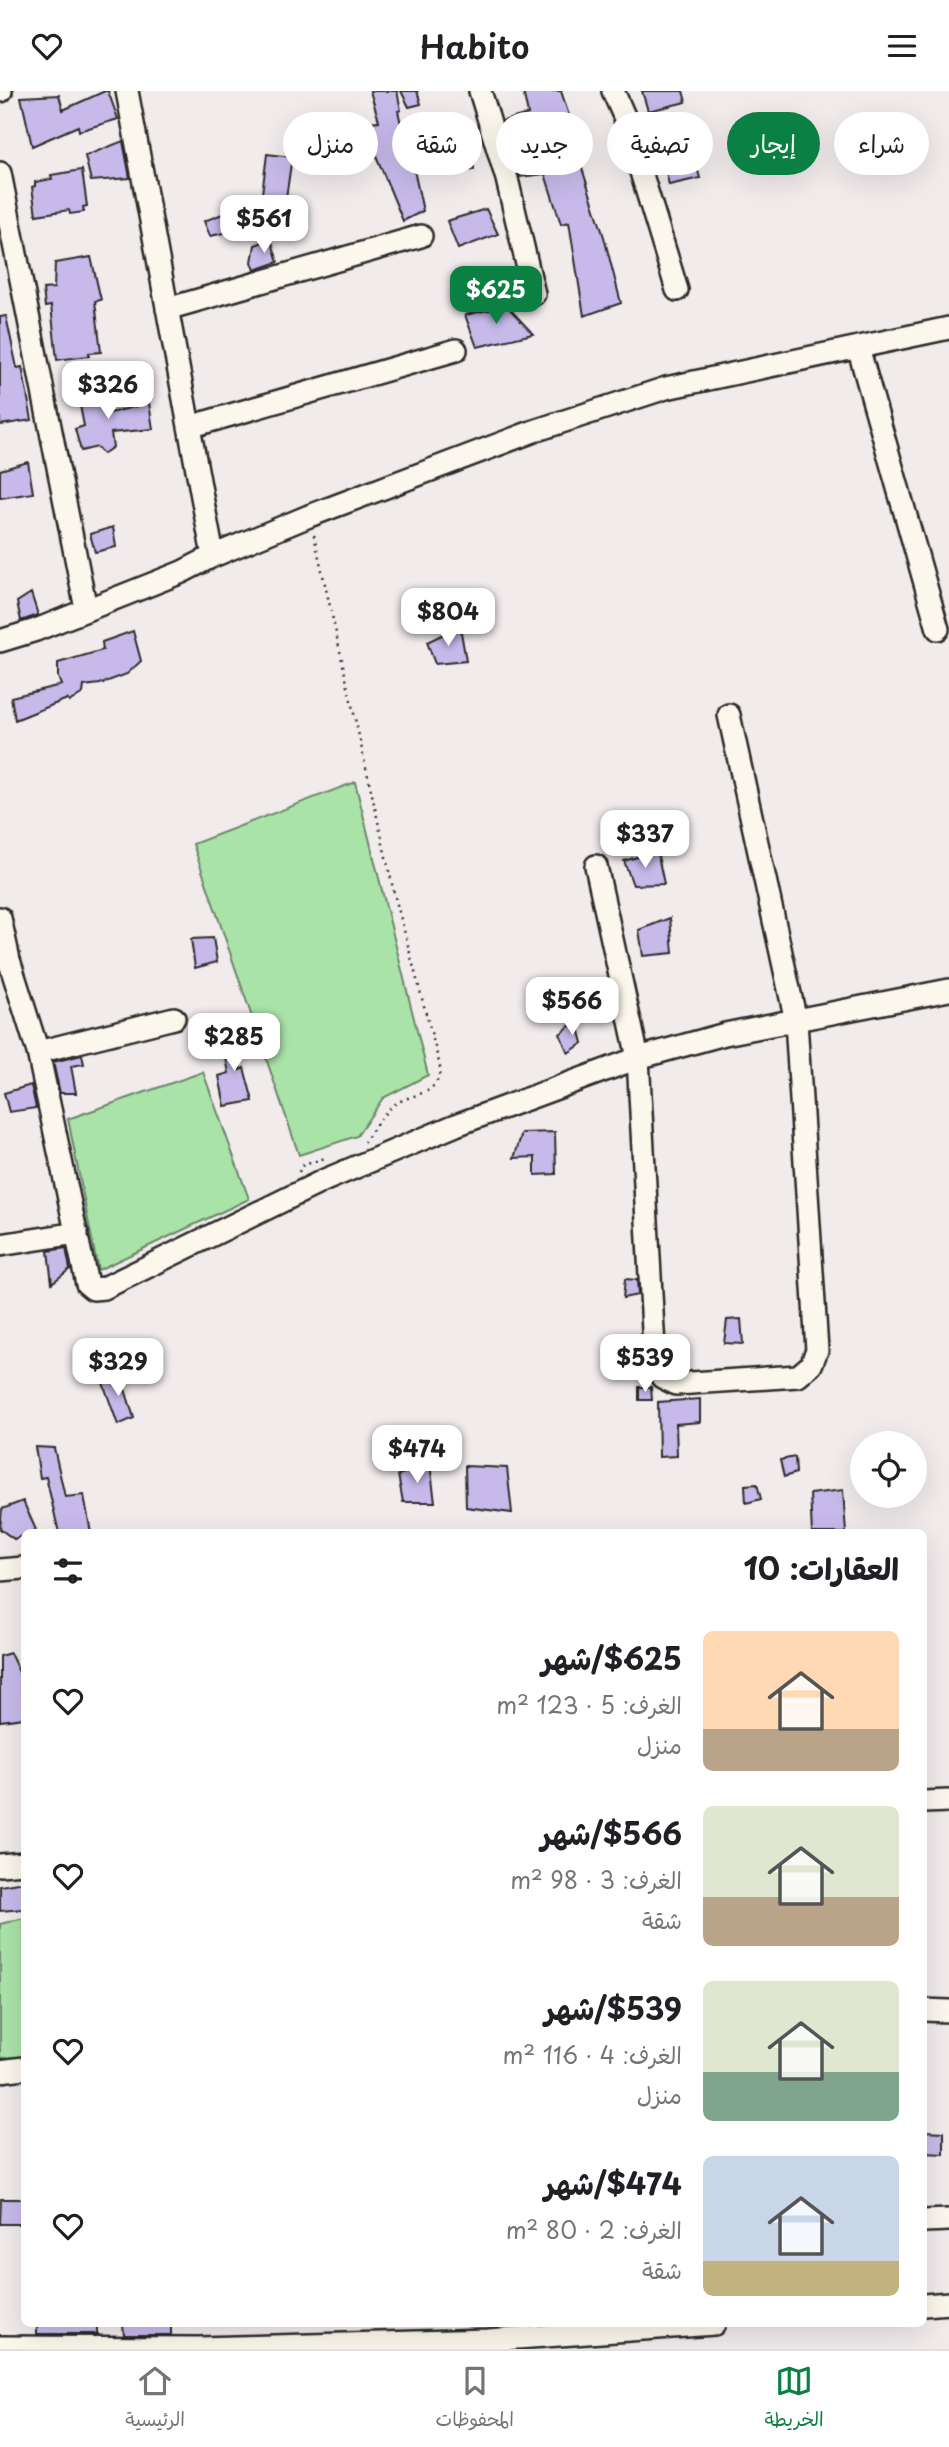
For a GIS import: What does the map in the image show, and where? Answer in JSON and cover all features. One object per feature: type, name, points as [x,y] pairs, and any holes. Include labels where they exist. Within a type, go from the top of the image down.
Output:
[{"type":"street","points":[[127,91],[213,556]]},
{"type":"street","points":[[481,91],[507,179],[534,294]]},
{"type":"street","points":[[613,91],[624,116],[677,290]]},
{"type":"street","points":[[0,173],[86,609]]},
{"type":"street","points":[[167,309],[421,236]]},
{"type":"street","points":[[0,641],[36,630],[182,572],[213,556],[309,516],[521,436],[666,388],[949,328]]},
{"type":"street","points":[[858,347],[938,629]]},
{"type":"street","points":[[189,427],[456,350]]},
{"type":"street","points":[[596,866],[638,1058],[655,1366],[662,1377],[676,1384],[798,1376],[811,1365],[817,1350],[796,1021],[729,715]]},
{"type":"street","points":[[0,918],[9,960],[38,1052],[87,1285],[93,1289],[104,1288],[325,1180],[456,1125],[638,1058],[725,1034],[949,990]]},
{"type":"street","points":[[38,1052],[174,1018]]},
{"type":"street","points":[[0,1245],[77,1233]]},
{"type":"street","points":[[0,1570],[21,1568]]},
{"type":"street","points":[[927,1803],[949,1801]]},
{"type":"street","points":[[0,1865],[21,1863]]},
{"type":"street","points":[[927,2010],[949,2011]]},
{"type":"street","points":[[0,2071],[21,2068]]},
{"type":"street","points":[[927,2221],[949,2220]]},
{"type":"street","points":[[927,2305],[949,2303]]},
{"type":"street","points":[[0,2347],[199,2348],[488,2340],[672,2327]]},
{"type":"path","points":[[309,516],[394,893],[440,1066],[440,1080],[433,1088],[388,1108],[364,1142],[354,1146]]},
{"type":"path","points":[[300,1180],[301,1166],[336,1155]]},
{"type":"green space","points":[[355,782],[428,1075],[383,1098],[357,1136],[299,1155],[193,844]]},
{"type":"green space","points":[[203,1072],[249,1199],[98,1270],[68,1119]]},
{"type":"green space","points":[[21,1919],[21,2060],[0,2063],[0,1924]]},
{"type":"building","points":[[108,91],[118,119],[79,131],[78,126],[32,146],[21,97],[59,95],[63,110]]},
{"type":"building","points":[[370,91],[397,91],[401,110],[392,112],[392,175],[415,175],[423,211],[403,221],[378,160],[379,121]]},
{"type":"building","points":[[401,91],[417,91],[421,104],[409,107]]},
{"type":"building","points":[[523,91],[561,91],[568,112],[528,112]]},
{"type":"building","points":[[642,91],[683,91],[686,102],[648,111]]},
{"type":"building","points":[[123,141],[130,178],[91,181],[85,156]]},
{"type":"building","points":[[267,154],[283,156],[283,175],[289,175],[286,198],[262,194]]},
{"type":"building","points":[[82,170],[87,206],[83,207],[84,212],[70,214],[69,210],[36,215],[32,187],[35,182],[52,179],[51,175]]},
{"type":"building","points":[[545,175],[584,175],[621,303],[584,316],[569,222],[561,224]]},
{"type":"building","points":[[667,175],[699,175],[700,178],[669,185]]},
{"type":"building","points":[[241,207],[248,228],[210,236],[204,221]]},
{"type":"building","points":[[486,209],[498,234],[458,249],[447,221]]},
{"type":"building","points":[[271,239],[278,262],[255,270],[252,262],[255,245]]},
{"type":"building","points":[[91,257],[101,300],[95,301],[101,352],[57,360],[51,306],[45,307],[43,289],[54,288],[55,263]]},
{"type":"building","points":[[507,306],[533,334],[477,347],[465,315]]},
{"type":"building","points":[[6,316],[17,368],[22,367],[32,420],[0,425],[0,317]]},
{"type":"building","points":[[106,386],[110,413],[149,403],[153,429],[111,433],[113,447],[103,454],[97,447],[81,451],[75,429],[84,426],[78,395]]},
{"type":"building","points":[[28,462],[33,493],[0,498],[0,470]]},
{"type":"building","points":[[113,527],[116,547],[95,552],[90,534]]},
{"type":"building","points":[[31,593],[38,615],[21,621],[17,602]]},
{"type":"building","points":[[460,626],[466,661],[435,664],[427,642]]},
{"type":"building","points":[[133,631],[141,661],[127,674],[100,684],[84,686],[83,693],[69,702],[67,699],[15,720],[11,697],[61,685],[58,663],[103,650],[102,642]]},
{"type":"building","points":[[657,851],[664,884],[633,885],[624,861]]},
{"type":"building","points":[[670,918],[673,953],[643,956],[639,930]]},
{"type":"building","points":[[213,938],[217,962],[195,968],[191,939]]},
{"type":"building","points":[[577,1020],[583,1043],[568,1053],[560,1034]]},
{"type":"building","points":[[238,1031],[240,1070],[244,1068],[253,1101],[225,1106],[219,1076],[229,1073],[221,1033]]},
{"type":"building","points":[[82,1055],[84,1064],[71,1066],[76,1093],[60,1093],[53,1062]]},
{"type":"building","points":[[31,1085],[36,1108],[9,1112],[4,1093]]},
{"type":"building","points":[[555,1132],[556,1174],[535,1175],[535,1157],[514,1158],[522,1133]]},
{"type":"building","points":[[66,1248],[70,1269],[52,1283],[48,1251]]},
{"type":"building","points":[[625,1279],[637,1280],[638,1295],[623,1298]]},
{"type":"building","points":[[741,1319],[743,1344],[724,1343],[727,1320]]},
{"type":"building","points":[[119,1370],[134,1418],[118,1425],[102,1380]]},
{"type":"building","points":[[639,1387],[651,1387],[652,1400],[639,1400]]},
{"type":"building","points":[[700,1399],[700,1422],[676,1424],[677,1456],[659,1457],[658,1402]]},
{"type":"building","points":[[35,1447],[54,1448],[65,1497],[84,1495],[90,1529],[58,1529],[46,1477],[40,1478]]},
{"type":"building","points":[[795,1457],[796,1473],[784,1477],[780,1460]]},
{"type":"building","points":[[430,1464],[435,1502],[403,1502],[398,1475]]},
{"type":"building","points":[[465,1466],[507,1468],[512,1513],[466,1507]]},
{"type":"building","points":[[757,1484],[761,1499],[746,1503],[745,1485]]},
{"type":"building","points":[[843,1490],[846,1529],[812,1529],[810,1494]]},
{"type":"building","points":[[23,1501],[36,1529],[21,1529],[21,1536],[14,1539],[0,1529],[2,1509]]},
{"type":"building","points":[[10,1653],[19,1672],[21,1718],[0,1721],[0,1656]]},
{"type":"building","points":[[21,1882],[21,1909],[0,1911],[0,1886]]},
{"type":"building","points":[[927,2131],[944,2132],[944,2154],[927,2153]]},
{"type":"building","points":[[1,2199],[21,2199],[21,2224],[0,2224]]},
{"type":"building","points":[[37,2327],[97,2327],[97,2334],[37,2334]]},
{"type":"building","points":[[123,2327],[171,2327],[171,2335],[124,2335]]}]
